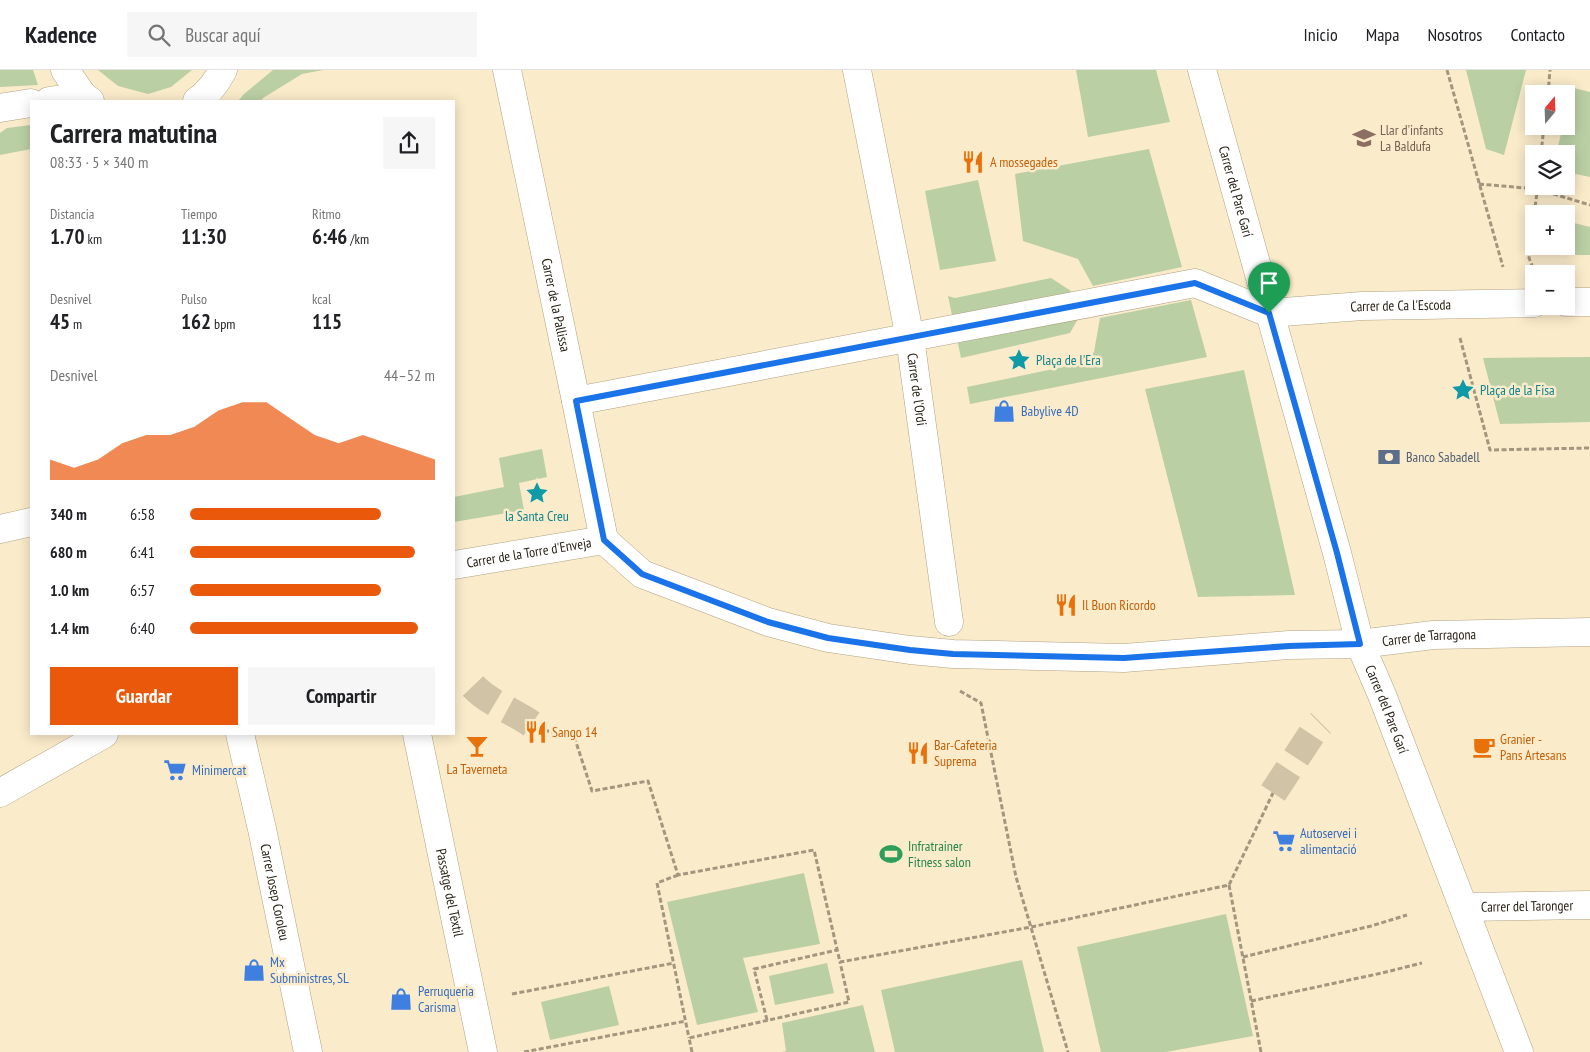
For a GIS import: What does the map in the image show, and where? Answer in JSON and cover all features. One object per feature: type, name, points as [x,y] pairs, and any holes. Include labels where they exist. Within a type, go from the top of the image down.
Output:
[{"type":"street","points":[[65,70],[87,99]]},
{"type":"street","points":[[202,99],[223,70]]},
{"type":"street","name":"Carrer de la Pallissa","points":[[507,70],[604,540]]},
{"type":"street","name":"Carrer de l'Ordi","points":[[857,70],[910,338],[949,622]]},
{"type":"street","name":"Carrer del Pare Garí","points":[[1202,70],[1337,553],[1360,644],[1382,695],[1465,907],[1519,1052]]},
{"type":"street","points":[[68,100],[87,99]]},
{"type":"street","points":[[0,108],[30,103]]},
{"type":"street","points":[[576,401],[1195,283],[1269,313]]},
{"type":"street","points":[[1575,302],[1590,302]]},
{"type":"street","name":"Carrer de Ca l'Escoda","points":[[1269,313],[1362,306],[1525,303]]},
{"type":"street","points":[[0,529],[30,522]]},
{"type":"street","name":"Carrer de Tarragona","points":[[604,540],[642,574],[768,622],[828,638],[910,650],[953,654],[1124,658],[1289,646],[1360,644],[1433,634],[1590,632]]},
{"type":"street","name":"Carrer de la Torre d'Enveja","points":[[455,565],[604,540]]},
{"type":"street","points":[[0,793],[102,735]]},
{"type":"street","name":"Carrer Josep Coroleu","points":[[240,735],[262,829],[308,1052]]},
{"type":"street","name":"Passatge del Tèxtil","points":[[416,735],[483,1052]]},
{"type":"street","name":"Carrer del Taronger","points":[[1465,907],[1590,905]]},
{"type":"path","points":[[1447,70],[1503,267]]},
{"type":"path","points":[[1549,85],[1550,70]]},
{"type":"path","points":[[1479,184],[1525,187]]},
{"type":"path","points":[[1559,195],[1590,205]]},
{"type":"path","points":[[1460,335],[1490,450],[1590,448]]},
{"type":"path","points":[[960,691],[980,703],[1016,877],[1068,1052]]},
{"type":"path","points":[[536,728],[575,739],[592,791],[648,781],[678,875]]},
{"type":"path","points":[[1261,1052],[1229,885],[1273,792]]},
{"type":"path","points":[[690,1038],[849,1002],[814,850],[678,875],[657,883],[692,1052]]},
{"type":"path","points":[[840,962],[1031,927],[1229,885]]},
{"type":"path","points":[[1243,957],[1371,926],[1407,915]]},
{"type":"path","points":[[768,1020],[754,968],[838,950]]},
{"type":"path","points":[[512,994],[674,963]]},
{"type":"path","points":[[1251,1000],[1422,963]]},
{"type":"path","points":[[524,1052],[686,1021]]},
{"type":"green space","points":[[0,70],[33,70],[38,85],[0,87]]},
{"type":"green space","points":[[98,70],[192,70],[171,87],[148,94],[118,86]]},
{"type":"green space","points":[[273,70],[323,70],[302,74],[262,100],[239,100]]},
{"type":"green space","points":[[1076,70],[1156,70],[1170,122],[1088,137]]},
{"type":"green space","points":[[1466,70],[1526,70],[1504,155],[1486,149]]},
{"type":"green space","points":[[1575,88],[1590,92],[1590,177],[1575,174],[1575,145],[1558,145],[1561,135],[1575,135]]},
{"type":"green space","points":[[30,125],[30,149],[0,155],[0,133],[7,128]]},
{"type":"green space","points":[[1149,149],[1182,267],[1093,286],[1078,259],[1023,241],[1015,174]]},
{"type":"green space","points":[[978,180],[996,261],[940,270],[925,191]]},
{"type":"green space","points":[[1575,223],[1590,227],[1590,255],[1575,255]]},
{"type":"green space","points":[[1051,278],[1071,291],[1079,317],[1070,333],[961,358],[948,296],[955,298]]},
{"type":"green space","points":[[1191,300],[1207,357],[970,404],[967,387],[1087,362],[1094,352],[1100,318]]},
{"type":"green space","points":[[1590,357],[1590,422],[1500,424],[1483,358]]},
{"type":"green space","points":[[1244,370],[1295,595],[1198,597],[1145,389]]},
{"type":"green space","points":[[542,449],[547,477],[519,483],[524,510],[455,522],[455,497],[504,487],[499,458]]},
{"type":"green space","points":[[804,873],[820,944],[743,958],[758,1012],[697,1025],[667,902]]},
{"type":"green space","points":[[1226,914],[1253,1036],[1166,1052],[1101,1052],[1077,947]]},
{"type":"green space","points":[[1022,960],[1044,1052],[895,1052],[881,990]]},
{"type":"green space","points":[[827,963],[834,993],[775,1005],[769,976]]},
{"type":"green space","points":[[609,986],[619,1025],[550,1040],[541,1002]]},
{"type":"green space","points":[[863,1005],[875,1052],[782,1052],[786,1051],[782,1023]]},
{"type":"tunnel","points":[[473,686],[480,693],[537,728]]},
{"type":"tunnel","points":[[1273,793],[1315,729],[1321,723]]},
{"type":"place","name":"Llar d'infants La Baldufa","points":[[1364,138]]},
{"type":"place","name":"A mossegades","points":[[973,162]]},
{"type":"place","name":"Plaça de l'Era","points":[[1019,360]]},
{"type":"place","name":"Plaça de la Fisa","points":[[1463,390]]},
{"type":"place","name":"Babylive 4D","points":[[1004,411]]},
{"type":"place","name":"Banco Sabadell","points":[[1389,457]]},
{"type":"place","name":"la Santa Creu","points":[[537,493]]},
{"type":"place","name":"Il Buon Ricordo","points":[[1066,605]]},
{"type":"place","name":"Sango 14","points":[[536,732]]},
{"type":"place","name":"La Taverneta","points":[[477,746]]},
{"type":"place","name":"Granier - Pans Artesans","points":[[1484,747]]},
{"type":"place","name":"Bar-Cafeteria Suprema","points":[[918,753]]},
{"type":"place","name":"Minimercat","points":[[175,770]]},
{"type":"place","name":"Autoservei i alimentació","points":[[1284,841]]},
{"type":"place","name":"Infratrainer Fitness salon","points":[[891,854]]},
{"type":"place","name":"Mx Subministres, SL","points":[[254,970]]},
{"type":"place","name":"Perruqueria Carisma","points":[[401,999]]},
{"type":"route","points":[[1195,283],[1269,313],[1337,553],[1360,644],[1289,646],[1124,658],[953,654],[910,650],[828,638],[768,622],[642,574],[604,540],[576,401],[1195,283]]}]
